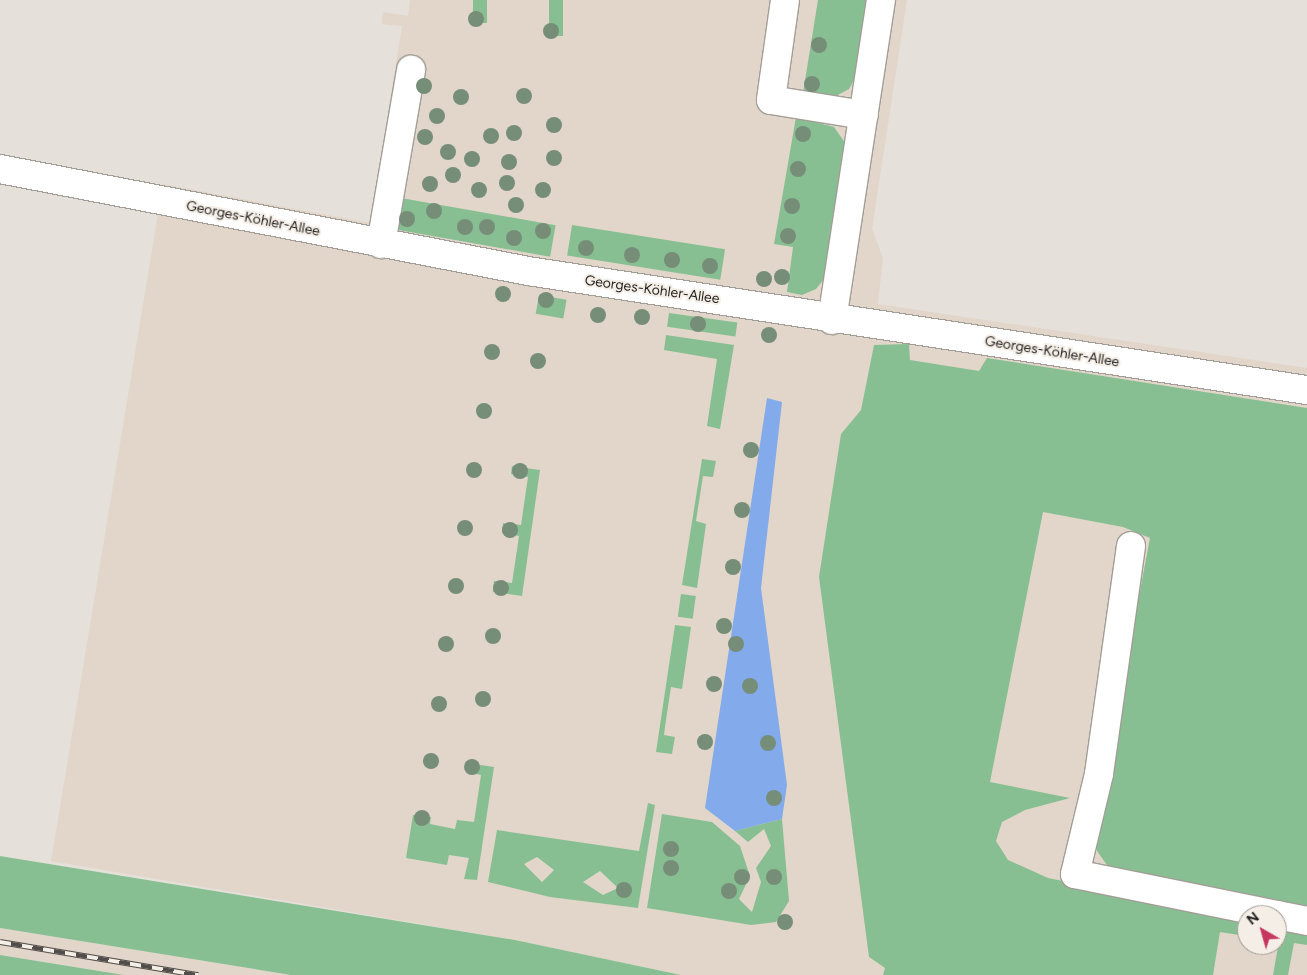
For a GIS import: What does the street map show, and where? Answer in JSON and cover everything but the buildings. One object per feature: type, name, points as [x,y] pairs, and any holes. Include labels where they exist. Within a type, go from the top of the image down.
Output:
[{"type":"street","points":[[786,0],[771,100],[864,115]]},
{"type":"street","points":[[832,320],[881,0]]},
{"type":"street","points":[[381,244],[411,70]]},
{"type":"street","name":"Georges-Köhler-Allee","points":[[0,169],[381,244],[832,320],[1307,390]]},
{"type":"street","points":[[1131,546],[1099,774],[1075,874],[1237,908]]},
{"type":"street","points":[[1287,917],[1307,921]]},
{"type":"shaded area","points":[[410,0],[907,0],[872,229],[883,258],[878,304],[1307,368],[1307,975],[681,975],[515,940],[51,861],[163,184],[370,223],[402,26],[382,24],[383,12],[408,16]]},
{"type":"shaded area","points":[[0,928],[291,975],[124,975],[0,955]]},
{"type":"green space","points":[[473,0],[487,0],[487,23],[473,23]]},
{"type":"green space","points":[[549,0],[563,0],[563,36],[549,36]]},
{"type":"green space","points":[[818,0],[868,0],[856,77],[849,89],[836,96],[803,93]]},
{"type":"green space","points":[[796,117],[834,127],[846,144],[824,279],[816,289],[802,295],[787,292],[793,247],[774,244]]},
{"type":"green space","points":[[401,198],[556,225],[550,257],[395,230]]},
{"type":"green space","points":[[572,225],[725,249],[720,280],[567,256]]},
{"type":"green space","points":[[539,295],[567,300],[563,319],[536,314]]},
{"type":"green space","points":[[669,313],[737,323],[735,336],[667,327]]},
{"type":"green space","points":[[666,335],[734,345],[720,429],[707,426],[717,359],[664,350]]},
{"type":"green space","points":[[909,344],[910,360],[979,371],[987,358],[1307,408],[1307,910],[1135,877],[1107,865],[1097,851],[1096,822],[1150,538],[1123,527],[1043,512],[990,782],[1070,798],[1025,810],[1002,822],[996,841],[1008,860],[1048,878],[1237,916],[1237,935],[1220,932],[1213,975],[883,975],[885,968],[869,957],[819,577],[841,434],[861,410],[874,345]]},
{"type":"green space","points":[[702,459],[716,461],[713,477],[703,476],[696,521],[706,524],[697,588],[682,585]]},
{"type":"green space","points":[[512,466],[540,470],[522,596],[493,592],[494,581],[512,583],[519,536],[502,533],[503,523],[521,525],[528,477],[511,474]]},
{"type":"green space","points":[[681,594],[696,596],[693,619],[678,617]]},
{"type":"green space","points":[[675,625],[691,627],[682,689],[671,687],[666,720],[664,735],[675,737],[672,754],[656,752]]},
{"type":"green space","points":[[467,763],[494,767],[477,880],[464,879],[469,858],[449,855],[447,865],[406,858],[413,815],[431,817],[430,824],[455,829],[457,820],[474,822],[481,775],[466,772]]},
{"type":"green space","points":[[648,803],[655,805],[638,908],[550,897],[488,882],[497,830],[639,851]],"holes":[[[537,857],[554,870],[542,882],[524,864]],[[600,871],[618,888],[603,895],[583,882]]]},
{"type":"green space","points":[[662,814],[712,822],[740,846],[750,876],[739,899],[752,912],[761,882],[756,868],[771,846],[764,829],[748,842],[735,831],[782,819],[789,901],[776,922],[751,925],[647,908]]},
{"type":"green space","points":[[0,856],[515,940],[681,975],[291,975],[0,928]]},
{"type":"green space","points":[[1287,926],[1307,929],[1307,945],[1294,943],[1288,975],[1273,975],[1277,955],[1287,955]]},
{"type":"green space","points":[[0,955],[124,975],[0,975]]},
{"type":"water","points":[[767,398],[782,402],[761,588],[787,785],[782,819],[735,831],[705,808]]},
{"type":"railway","points":[[0,942],[198,975]]}]
